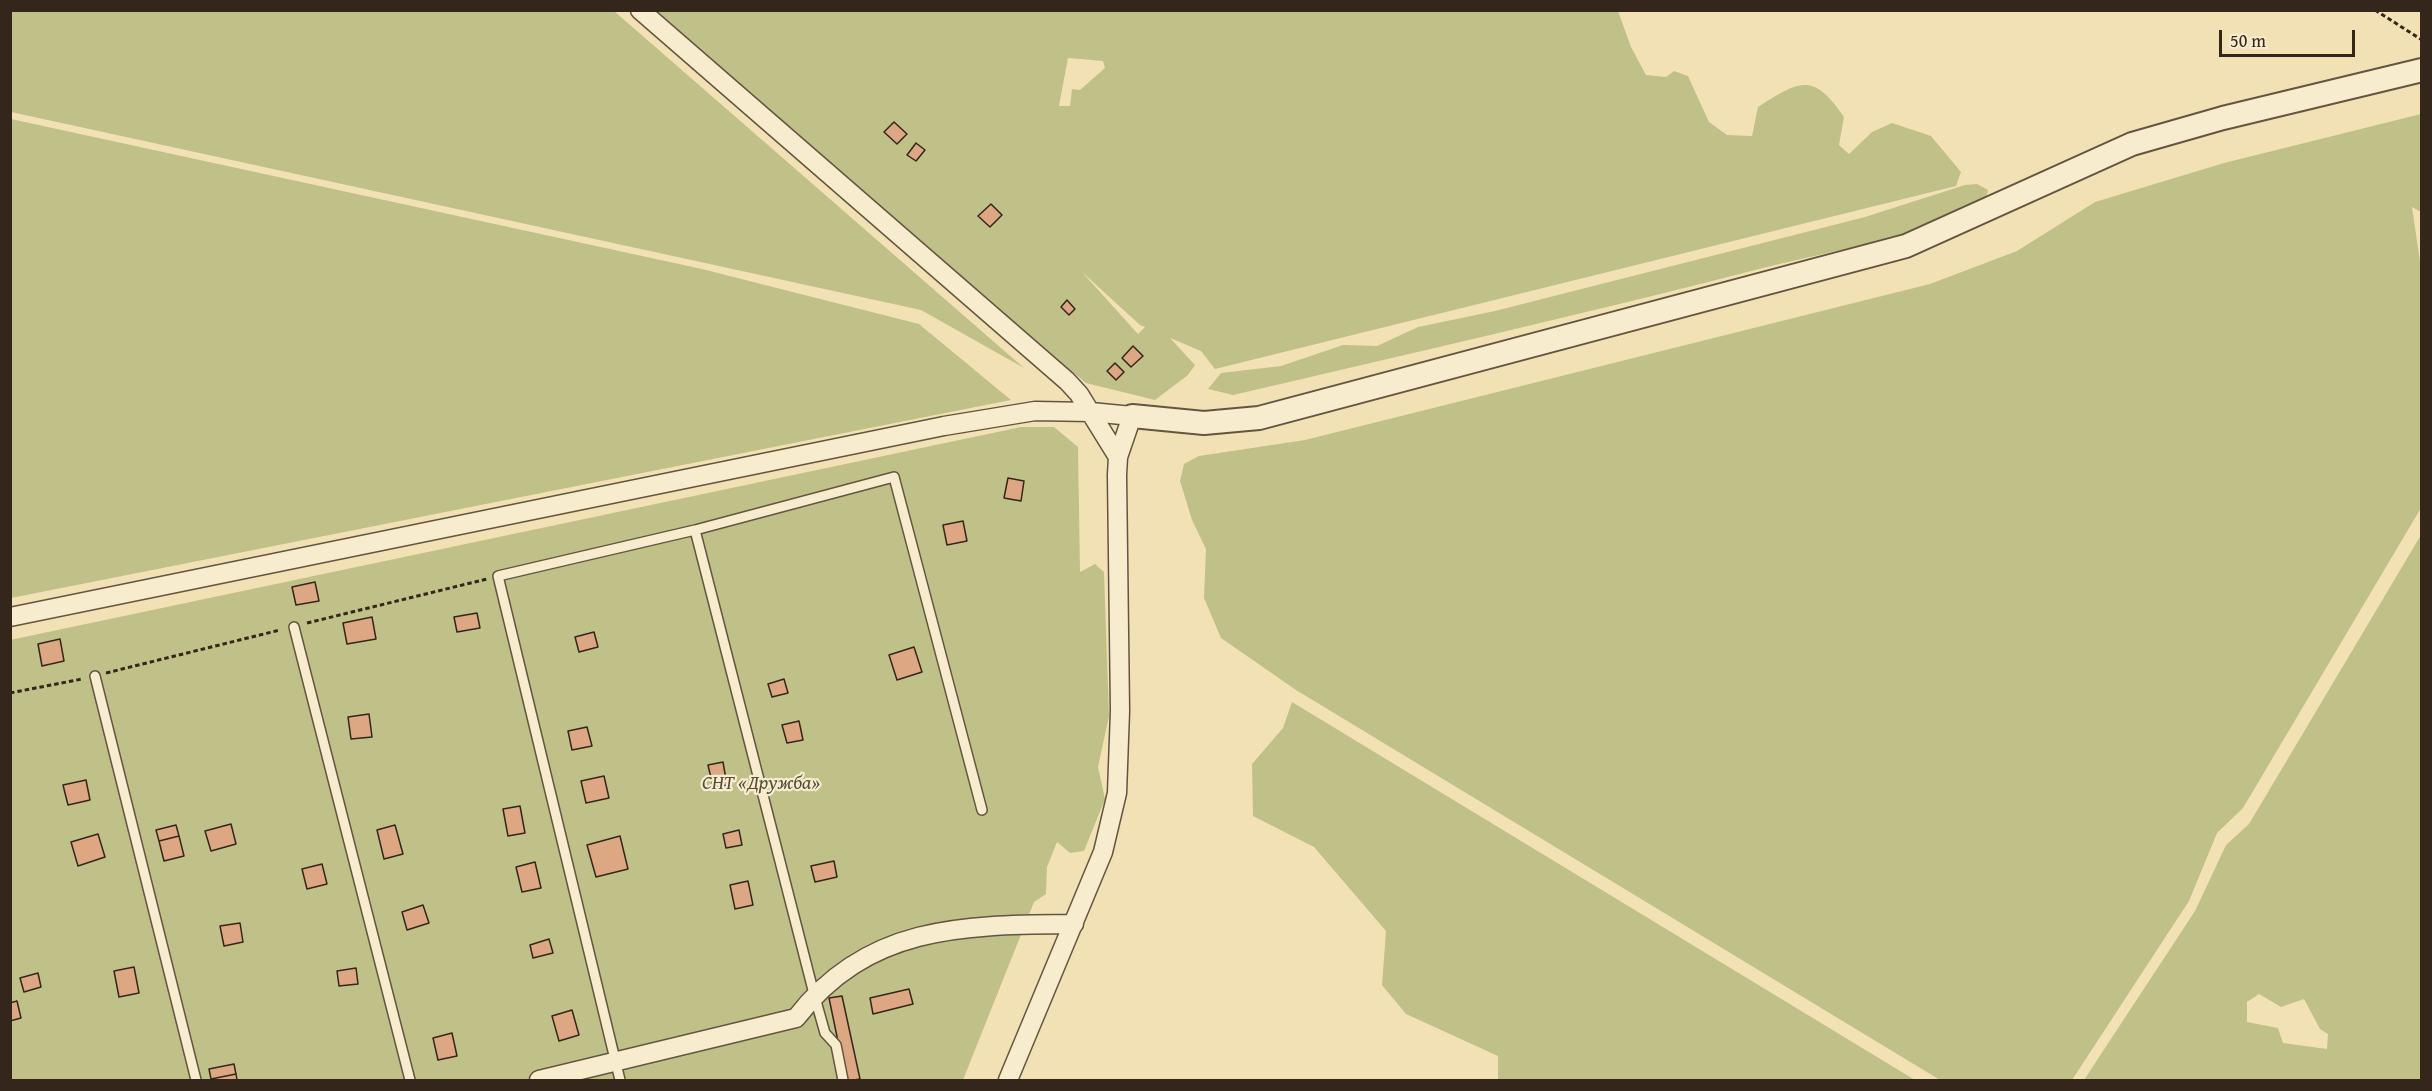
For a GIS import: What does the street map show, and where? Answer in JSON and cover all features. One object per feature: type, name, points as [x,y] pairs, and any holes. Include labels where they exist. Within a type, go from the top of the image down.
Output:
[{"type":"street","points":[[640,10],[1067,381],[1090,412],[1118,457]]},
{"type":"street","points":[[10,617],[1018,412],[1090,412],[1204,423],[1258,418],[1895,249],[2007,202],[2132,144],[2223,118],[2421,70]]},
{"type":"street","points":[[1008,1080],[1103,852],[1117,793],[1120,711],[1116,516],[1118,457],[1132,416]]},
{"type":"street","points":[[539,1080],[796,1018],[814,994],[856,961],[922,934],[995,925],[1074,924]]},
{"type":"lane","points":[[620,1080],[498,576],[695,530],[894,477],[982,810]]},
{"type":"lane","points":[[695,530],[814,994],[825,1033],[836,1045],[843,1080]]},
{"type":"lane","points":[[294,627],[410,1080]]},
{"type":"lane","points":[[95,676],[196,1080]]},
{"type":"path","points":[[2375,10],[2421,40]]},
{"type":"path","points":[[10,693],[95,676],[498,576]]},
{"type":"green space","points":[[11,10],[614,11],[1024,368],[921,310],[11,112]]},
{"type":"green space","points":[[657,11],[1618,11],[1631,47],[1646,75],[1666,77],[1674,71],[1688,76],[1709,122],[1727,135],[1752,136],[1758,107],[1784,91],[1805,85],[1823,92],[1844,117],[1839,145],[1849,154],[1872,132],[1892,123],[1931,136],[1961,172],[1956,186],[1215,369],[1201,351],[1170,338],[1195,365],[1188,375],[1155,400],[1086,383],[967,286]],"holes":[[[1068,58],[1103,61],[1105,68],[1080,90],[1072,89],[1070,106],[1059,106]],[[1082,272],[1140,325],[1145,327],[1138,334]]]},
{"type":"green space","points":[[2421,114],[2421,212],[2412,207],[2422,275],[2421,508],[2243,808],[2217,833],[2189,901],[2072,1080],[1940,1080],[1296,690],[1221,638],[1204,598],[1206,549],[1192,520],[1180,481],[1184,464],[1199,456],[1305,440],[1930,284],[2017,251],[2095,202],[2224,163]]},
{"type":"green space","points":[[11,119],[702,269],[919,324],[1011,400],[11,598]]},
{"type":"green space","points":[[1977,184],[1988,190],[1985,202],[1934,224],[1875,241],[1562,318],[1233,395],[1208,389],[1221,373],[1281,366],[1343,345],[1377,346],[1418,327],[1495,311],[1865,217],[1965,185]]},
{"type":"green space","name":"СНТ «Дружба»","points":[[1021,427],[1054,427],[1078,447],[1080,572],[1095,564],[1104,572],[1109,716],[1098,767],[1105,799],[1084,851],[1070,853],[1057,842],[1047,867],[1046,894],[1034,902],[963,1080],[11,1080],[10,640]]},
{"type":"green space","points":[[2421,535],[2421,1080],[2084,1080],[2195,911],[2226,845],[2249,824]],"holes":[[[2259,994],[2281,1007],[2304,999],[2320,1029],[2328,1034],[2327,1049],[2283,1043],[2278,1028],[2247,1022],[2247,1002]]]},
{"type":"green space","points":[[1292,702],[1915,1080],[1498,1080],[1498,1056],[1406,1014],[1382,985],[1386,931],[1314,847],[1253,816],[1252,764],[1283,728]]},
{"type":"building","points":[[894,122],[907,134],[897,144],[884,132]]},
{"type":"building","points":[[916,143],[925,150],[916,161],[907,155]]},
{"type":"building","points":[[991,204],[1002,215],[990,227],[978,216]]},
{"type":"building","points":[[1067,300],[1075,309],[1069,315],[1061,307]]},
{"type":"building","points":[[1133,346],[1143,356],[1131,367],[1122,358]]},
{"type":"building","points":[[1115,363],[1124,372],[1116,380],[1107,371]]},
{"type":"building","points":[[1008,478],[1024,481],[1021,501],[1004,498]]},
{"type":"building","points":[[963,521],[967,541],[947,545],[943,525]]},
{"type":"building","points":[[315,582],[319,601],[296,605],[292,587]]},
{"type":"building","points":[[477,613],[480,628],[457,632],[454,617]]},
{"type":"building","points":[[372,617],[376,639],[347,644],[343,623]]},
{"type":"building","points":[[594,632],[598,647],[579,652],[575,637]]},
{"type":"building","points":[[60,639],[64,661],[42,666],[38,644]]},
{"type":"building","points":[[914,647],[922,672],[897,680],[889,655]]},
{"type":"building","points":[[784,679],[788,693],[772,697],[768,684]]},
{"type":"building","points":[[369,714],[372,737],[351,739],[348,717]]},
{"type":"building","points":[[799,721],[803,740],[787,743],[782,725]]},
{"type":"building","points":[[587,727],[592,746],[572,750],[568,731]]},
{"type":"building","points":[[723,762],[727,785],[713,787],[708,765]]},
{"type":"building","points":[[604,776],[609,798],[586,803],[581,781]]},
{"type":"building","points":[[86,780],[90,800],[68,805],[63,785]]},
{"type":"building","points":[[520,806],[525,833],[508,836],[503,809]]},
{"type":"building","points":[[231,824],[236,844],[211,851],[205,831]]},
{"type":"building","points":[[176,825],[179,836],[159,841],[156,830]]},
{"type":"building","points":[[395,825],[403,854],[384,859],[377,830]]},
{"type":"building","points":[[739,830],[742,845],[726,848],[723,834]]},
{"type":"building","points":[[98,834],[105,857],[78,866],[71,842]]},
{"type":"building","points":[[179,836],[184,856],[164,861],[159,841]]},
{"type":"building","points":[[620,836],[628,869],[596,877],[587,845]]},
{"type":"building","points":[[834,861],[837,877],[815,882],[811,866]]},
{"type":"building","points":[[535,862],[541,888],[522,892],[516,867]]},
{"type":"building","points":[[322,864],[327,884],[307,889],[302,869]]},
{"type":"building","points":[[748,881],[753,905],[735,909],[730,885]]},
{"type":"building","points":[[423,905],[429,923],[407,930],[402,912]]},
{"type":"building","points":[[240,923],[243,942],[224,946],[220,926]]},
{"type":"building","points":[[549,939],[553,953],[533,958],[530,945]]},
{"type":"building","points":[[134,967],[139,993],[119,997],[114,971]]},
{"type":"building","points":[[356,968],[358,984],[339,986],[337,971]]},
{"type":"building","points":[[38,973],[41,987],[24,992],[20,978]]},
{"type":"building","points":[[909,989],[913,1004],[873,1014],[870,998]]},
{"type":"building","points":[[842,996],[860,1079],[846,1080],[829,998]]},
{"type":"building","points":[[17,1001],[21,1018],[10,1021],[10,1003]]},
{"type":"building","points":[[572,1010],[579,1035],[559,1041],[552,1016]]},
{"type":"building","points":[[452,1033],[457,1056],[438,1060],[433,1038]]},
{"type":"building","points":[[234,1064],[236,1074],[211,1079],[209,1069]]},
{"type":"building","points":[[236,1074],[237,1080],[211,1080],[211,1079]]}]
